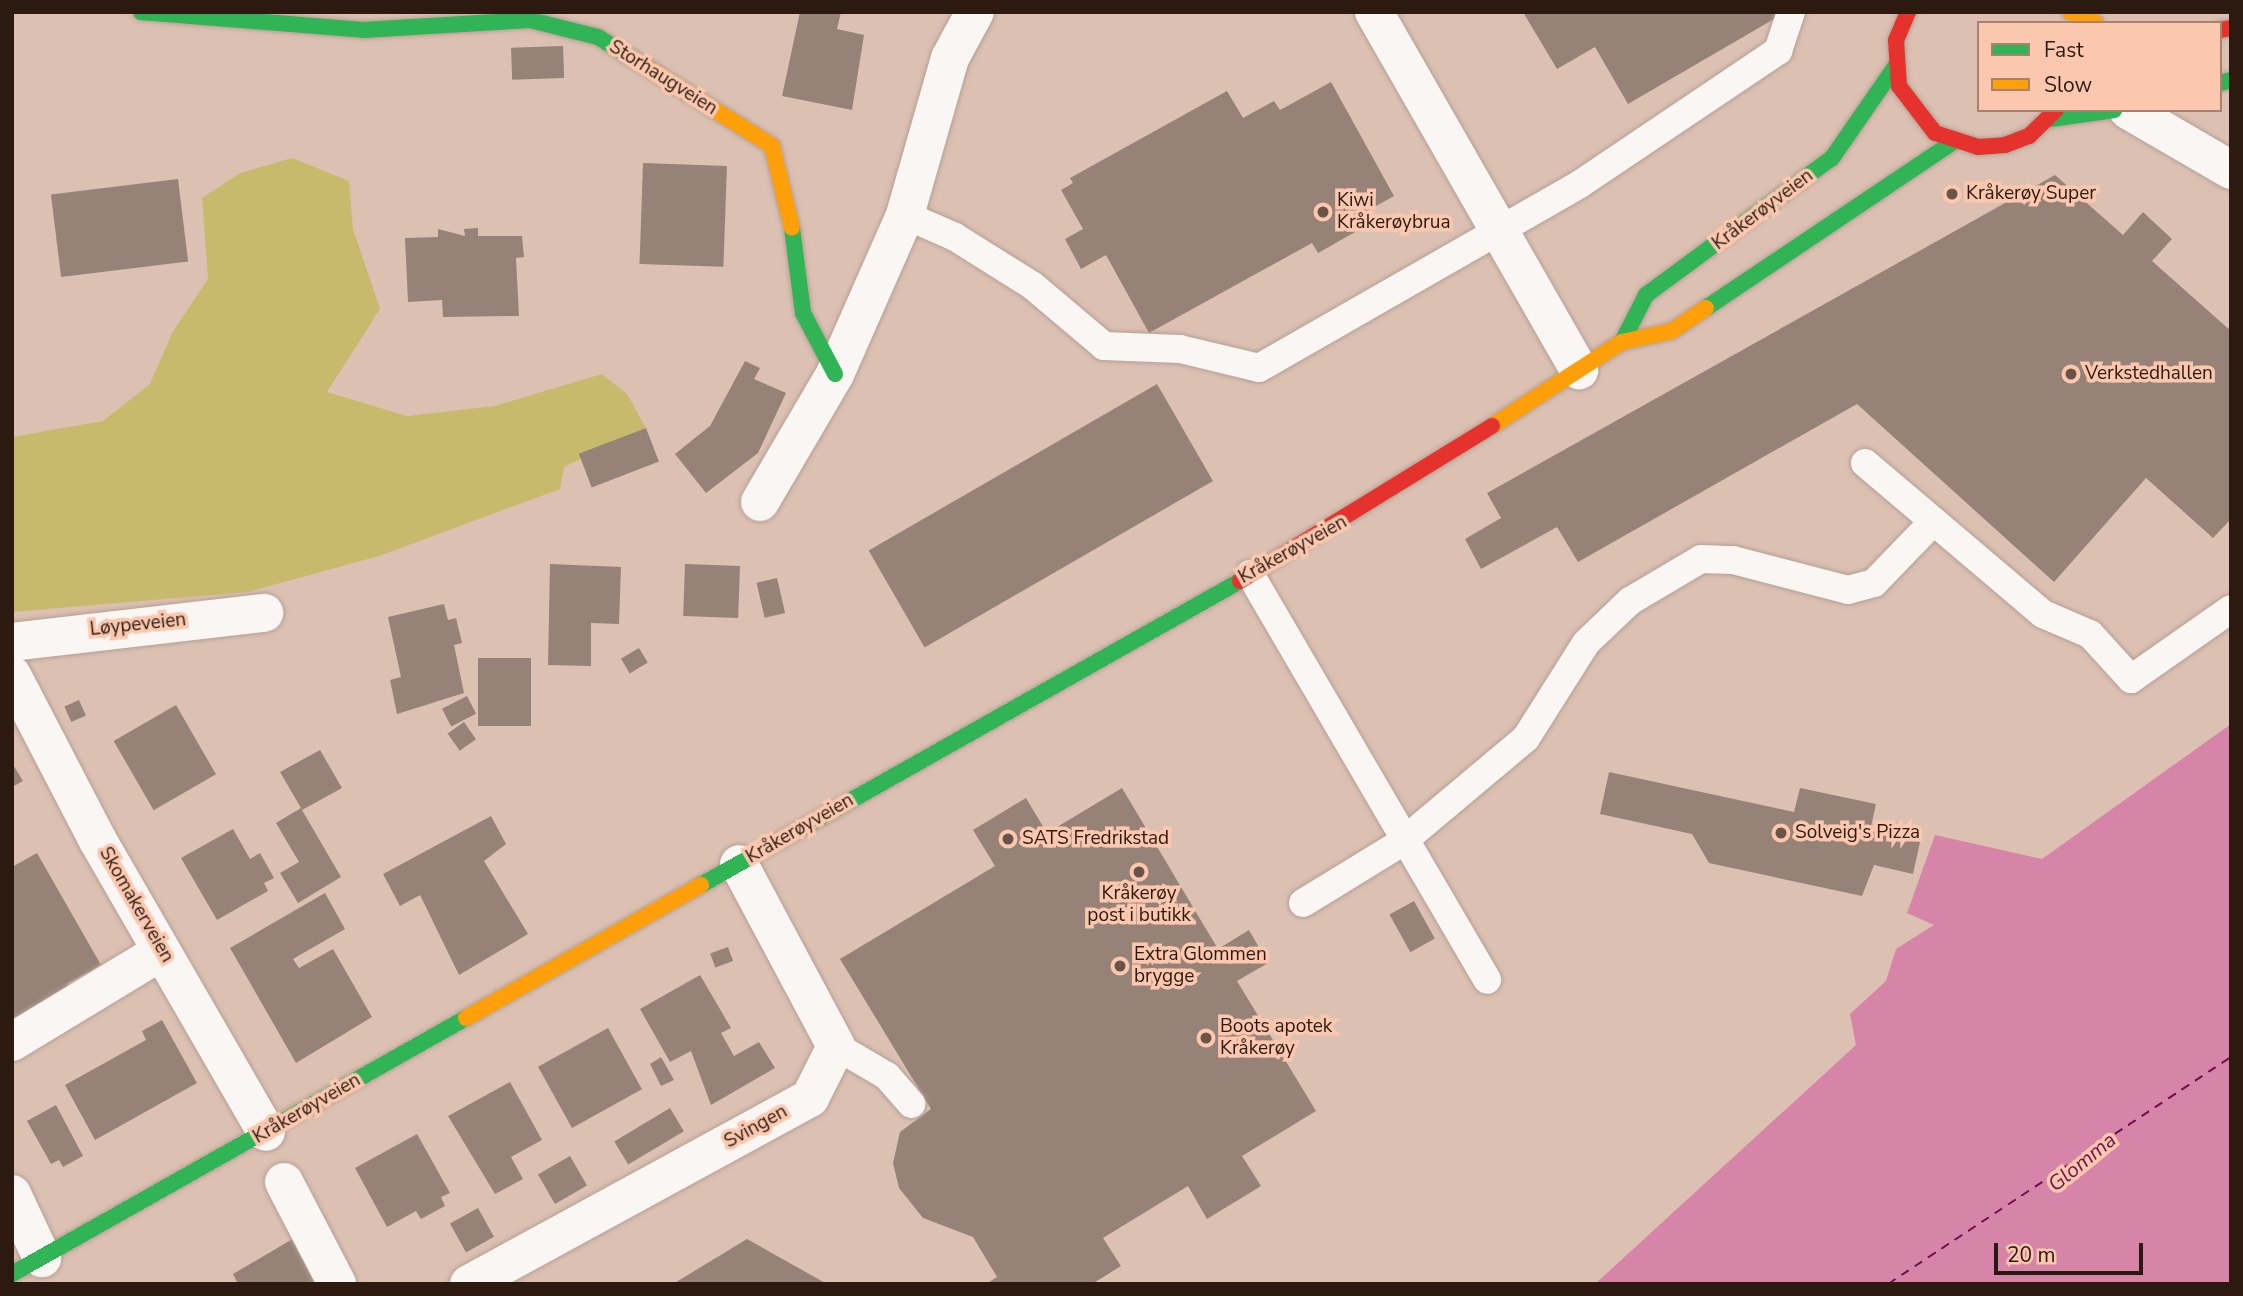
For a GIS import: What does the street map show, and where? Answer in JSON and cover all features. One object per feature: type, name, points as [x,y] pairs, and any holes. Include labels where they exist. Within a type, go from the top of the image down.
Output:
[{"type":"main road","name":"Storhaugveien","points":[[141,12],[363,30],[530,20],[598,37],[772,146],[790,212],[803,313],[835,374]]},
{"type":"main road","points":[[1908,12],[1895,67],[1920,120],[1953,142],[2005,145],[2053,115],[2090,112]]},
{"type":"main road","points":[[2070,12],[2091,21]]},
{"type":"main road","name":"Kråkerøyveien","points":[[1622,342],[1646,295],[1832,158],[1895,67]]},
{"type":"main road","name":"Kråkerøyveien","points":[[27,1266],[1352,518],[1622,342],[1671,331],[1953,142]]},
{"type":"street","points":[[760,502],[835,374],[905,215],[950,58],[975,12]]},
{"type":"street","points":[[1374,12],[1503,233],[1579,370]]},
{"type":"street","points":[[2131,112],[2231,170]]},
{"type":"street","name":"Løypeveien","points":[[12,642],[264,613]]},
{"type":"street","name":"Skomakerveien","points":[[12,675],[162,951],[266,1132]]},
{"type":"street","points":[[739,864],[836,1046]]},
{"type":"street","points":[[12,1042],[162,951]]},
{"type":"street","name":"Svingen","points":[[468,1284],[810,1098],[836,1046]]},
{"type":"street","points":[[284,1182],[337,1284]]},
{"type":"street","points":[[12,1194],[27,1266]]},
{"type":"lane","points":[[905,215],[955,237],[1033,286],[1104,346],[1180,349],[1259,368],[1503,233],[1778,51],[1791,12]]},
{"type":"lane","points":[[1865,463],[1931,524],[2043,614],[2090,634],[2131,679],[2231,609]]},
{"type":"lane","points":[[1303,903],[1401,843],[1526,738],[1586,643],[1642,594],[1701,559],[1733,560],[1848,590],[1874,583],[1931,524]]},
{"type":"lane","points":[[1250,574],[1401,843],[1487,980]]},
{"type":"lane","points":[[836,1046],[887,1076],[911,1104]]},
{"type":"shaded area","points":[[292,158],[349,181],[353,229],[380,309],[327,392],[407,416],[495,406],[602,374],[627,394],[646,428],[564,467],[560,489],[379,556],[248,592],[12,612],[12,437],[103,421],[150,384],[172,333],[208,279],[202,198],[240,173]]},
{"type":"water","name":"Glomma","points":[[2231,724],[2231,1284],[1595,1284],[1856,1045],[1850,1014],[1886,981],[1896,949],[1934,925],[1907,913],[1935,835],[2042,859]]},
{"type":"building","points":[[800,12],[841,12],[837,29],[864,35],[852,110],[782,96]]},
{"type":"building","points":[[1523,12],[1786,12],[1628,104],[1595,47],[1557,69]]},
{"type":"building","points":[[563,46],[564,78],[512,80],[511,48]]},
{"type":"building","points":[[1331,82],[1394,196],[1367,211],[1373,222],[1318,253],[1312,243],[1149,333],[1106,255],[1081,269],[1065,239],[1083,229],[1061,190],[1073,183],[1070,178],[1227,91],[1243,118],[1274,101],[1280,110]]},
{"type":"building","points":[[643,163],[727,166],[723,267],[639,264]]},
{"type":"building","name":"Verkstedhallen","points":[[2055,175],[2123,235],[2143,212],[2172,239],[2152,261],[2231,331],[2231,519],[2213,538],[2146,478],[2054,582],[1857,404],[1578,562],[1557,527],[1481,569],[1465,539],[1501,518],[1487,493]]},
{"type":"building","points":[[178,179],[188,261],[61,277],[51,195]]},
{"type":"building","points":[[478,228],[478,236],[522,236],[524,257],[516,258],[519,316],[443,317],[442,300],[408,302],[405,238],[438,237],[438,229],[465,236],[464,229]]},
{"type":"building","points":[[745,361],[760,368],[754,379],[786,393],[758,453],[706,493],[675,454],[710,426]]},
{"type":"building","points":[[1157,384],[1213,481],[925,647],[869,550]]},
{"type":"building","points":[[646,428],[659,462],[592,487],[579,454]]},
{"type":"building","points":[[550,564],[621,567],[619,624],[591,623],[591,666],[548,665]]},
{"type":"building","points":[[685,564],[740,566],[738,618],[683,616]]},
{"type":"building","points":[[777,578],[785,613],[765,618],[757,583]]},
{"type":"building","points":[[444,604],[448,620],[456,618],[462,643],[454,645],[464,693],[397,714],[390,680],[401,677],[388,617]]},
{"type":"building","points":[[639,648],[648,663],[630,673],[621,659]]},
{"type":"building","points":[[478,658],[531,658],[531,726],[478,726]]},
{"type":"building","points":[[467,696],[476,714],[451,727],[442,709]]},
{"type":"building","points":[[79,700],[86,716],[71,722],[64,707]]},
{"type":"building","points":[[176,705],[216,774],[154,810],[114,741]]},
{"type":"building","points":[[464,722],[476,739],[460,751],[448,733]]},
{"type":"building","points":[[320,750],[342,788],[302,810],[341,877],[298,903],[280,873],[299,862],[276,823],[301,808],[280,772]]},
{"type":"building","points":[[12,763],[23,781],[12,787]]},
{"type":"building","name":"Solveig's Pizza","points":[[1609,772],[1794,812],[1800,788],[1876,804],[1870,831],[1920,842],[1913,874],[1874,865],[1862,896],[1709,863],[1692,834],[1600,814]]},
{"type":"building","points":[[1122,788],[1218,949],[1249,930],[1268,963],[1237,981],[1316,1111],[1242,1156],[1261,1186],[1207,1219],[1188,1186],[1103,1238],[1121,1266],[1092,1284],[986,1284],[997,1277],[973,1237],[923,1218],[899,1188],[893,1163],[900,1132],[931,1109],[840,959],[995,866],[973,830],[1026,798],[1047,833]]},
{"type":"building","points":[[491,816],[506,844],[484,861],[528,934],[459,975],[420,895],[400,906],[383,874]]},
{"type":"building","points":[[233,829],[250,859],[260,853],[274,878],[264,883],[268,891],[217,920],[181,858]]},
{"type":"building","points":[[37,853],[101,965],[67,984],[75,996],[12,1031],[12,867]]},
{"type":"building","points":[[325,893],[345,929],[293,959],[299,968],[333,949],[372,1017],[296,1063],[230,948]]},
{"type":"building","points":[[1414,901],[1435,939],[1410,952],[1390,915]]},
{"type":"building","points":[[728,947],[733,961],[715,968],[710,953]]},
{"type":"building","points":[[700,975],[731,1028],[721,1033],[734,1056],[759,1042],[775,1068],[711,1105],[691,1051],[670,1062],[640,1009]]},
{"type":"building","points":[[162,1020],[197,1083],[95,1140],[65,1085],[146,1040],[142,1031]]},
{"type":"building","points":[[608,1028],[642,1089],[572,1128],[538,1067]]},
{"type":"building","points":[[661,1057],[674,1080],[661,1086],[650,1064]]},
{"type":"building","points":[[510,1082],[542,1140],[511,1157],[523,1179],[495,1194],[448,1116]]},
{"type":"building","points":[[56,1105],[83,1156],[63,1167],[59,1160],[51,1164],[27,1121]]},
{"type":"building","points":[[670,1108],[684,1131],[628,1165],[614,1141]]},
{"type":"building","points":[[417,1134],[450,1193],[441,1197],[445,1206],[421,1219],[416,1211],[387,1227],[355,1168]]},
{"type":"building","points":[[570,1156],[587,1185],[555,1204],[538,1174]]},
{"type":"building","points":[[478,1208],[494,1237],[466,1252],[450,1224]]},
{"type":"building","points":[[296,1237],[322,1284],[238,1284],[233,1274]]},
{"type":"building","points":[[747,1239],[827,1284],[673,1284]]},
{"type":"ferry route","points":[[1888,1284],[2231,1057]]},
{"type":"traffic: fast","points":[[141,12],[363,30],[530,20],[598,37],[635,60]]},
{"type":"traffic: fast","points":[[1622,342],[1646,295],[1832,158],[1895,67]]},
{"type":"traffic: fast","points":[[2222,82],[2231,80]]},
{"type":"traffic: fast","points":[[2050,119],[2100,112]]},
{"type":"traffic: fast","points":[[1706,308],[1953,142]]},
{"type":"traffic: fast","points":[[792,228],[803,313],[835,374]]},
{"type":"traffic: fast","points":[[701,885],[1240,581]]},
{"type":"traffic: fast","points":[[12,1274],[466,1018]]},
{"type":"traffic: slow","points":[[2070,12],[2091,21]]},
{"type":"traffic: slow","points":[[635,60],[772,146],[792,228]]},
{"type":"traffic: slow","points":[[1492,426],[1622,342],[1672,331],[1706,308]]},
{"type":"traffic: slow","points":[[466,1018],[701,885]]},
{"type":"traffic: jam","points":[[1908,12],[1896,40],[1899,86],[1935,133],[1978,147],[2005,145],[2029,136],[2054,112]]},
{"type":"traffic: jam","points":[[2222,30],[2231,28]]},
{"type":"traffic: jam","points":[[1240,581],[1492,426]]},
{"type":"place","name":"Kråkerøy Super","points":[[1952,194]]},
{"type":"place","name":"Kiwi Kråkerøybrua","points":[[1323,212]]},
{"type":"place","name":"Verkstedhallen","points":[[2071,374]]},
{"type":"place","name":"Solveig's Pizza","points":[[1781,833]]},
{"type":"place","name":"SATS Fredrikstad","points":[[1008,839]]},
{"type":"place","name":"Kråkerøy post i butikk","points":[[1139,872]]},
{"type":"place","name":"Extra Glommen brygge","points":[[1120,966]]},
{"type":"place","name":"Boots apotek Kråkerøy","points":[[1206,1038]]}]
